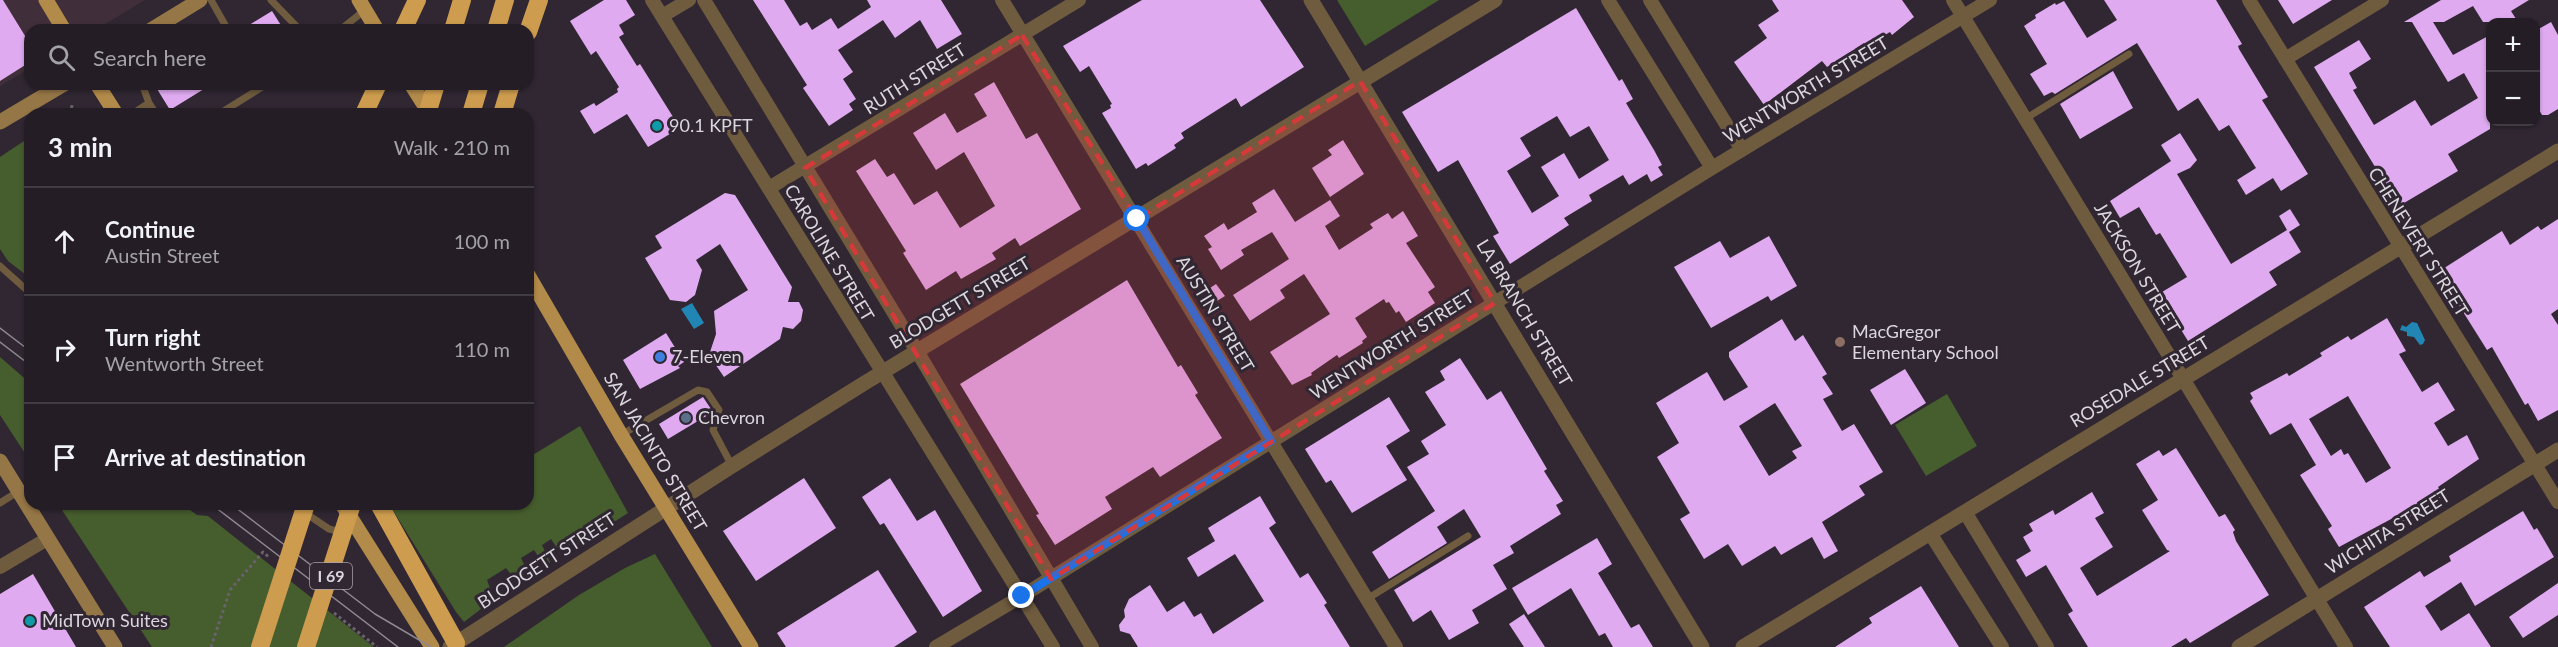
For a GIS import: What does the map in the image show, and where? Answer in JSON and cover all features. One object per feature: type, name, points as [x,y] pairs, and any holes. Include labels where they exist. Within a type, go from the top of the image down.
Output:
[{"type":"highway","points":[[406,24],[417,0]]},
{"type":"highway","points":[[455,24],[462,0]]},
{"type":"highway","points":[[498,24],[505,0]]},
{"type":"highway","points":[[531,24],[539,0]]},
{"type":"highway","points":[[367,108],[375,90]]},
{"type":"highway","points":[[430,108],[434,90]]},
{"type":"highway","points":[[473,108],[478,90]]},
{"type":"highway","points":[[504,108],[509,90]]},
{"type":"highway","name":"I 69","points":[[260,647],[304,510]]},
{"type":"highway","name":"I 69","points":[[306,647],[350,510]]},
{"type":"highway","points":[[382,510],[454,646]]},
{"type":"main road","points":[[46,0],[60,24]]},
{"type":"main road","points":[[161,24],[200,0]]},
{"type":"main road","points":[[362,5],[374,24]]},
{"type":"main road","points":[[0,122],[54,90]]},
{"type":"main road","points":[[101,90],[112,108]]},
{"type":"main road","points":[[414,90],[425,108]]},
{"type":"main road","name":"SAN JACINTO STREET","points":[[534,284],[621,435],[751,647]]},
{"type":"main road","points":[[0,461],[24,500]]},
{"type":"main road","points":[[30,510],[115,647]]},
{"type":"main road","points":[[346,510],[432,647]]},
{"type":"street","name":"CAROLINE STREET","points":[[652,0],[1053,647]]},
{"type":"street","points":[[662,16],[689,0]]},
{"type":"street","name":"CAROLINE STREET","points":[[704,0],[917,351],[1092,647]]},
{"type":"street","name":"AUSTIN STREET","points":[[1002,0],[1396,647]]},
{"type":"street","name":"RUTH STREET","points":[[769,189],[1079,0]]},
{"type":"street","name":"LA BRANCH STREET","points":[[1311,0],[1702,647]]},
{"type":"street","name":"BLODGETT STREET","points":[[454,646],[665,508],[917,351],[1495,0]]},
{"type":"street","points":[[1608,0],[1712,168]]},
{"type":"street","points":[[1650,0],[1742,150]]},
{"type":"street","name":"JACKSON STREET","points":[[1953,0],[2346,647]]},
{"type":"street","name":"WENTWORTH STREET","points":[[936,647],[1051,579],[1712,168],[1990,0]]},
{"type":"street","name":"CHENEVERT STREET","points":[[2249,0],[2558,502]]},
{"type":"street","points":[[2285,59],[2382,0]]},
{"type":"street","name":"ROSEDALE STREET","points":[[1743,647],[2558,151]]},
{"type":"street","name":"WICHITA STREET","points":[[2239,647],[2558,450]]},
{"type":"street","points":[[1965,512],[2048,647]]},
{"type":"street","points":[[1930,533],[2002,647]]},
{"type":"street","points":[[0,567],[47,539]]},
{"type":"lane","points":[[211,0],[225,24]]},
{"type":"lane","points":[[271,0],[294,24]]},
{"type":"lane","points":[[345,24],[362,5]]},
{"type":"lane","points":[[2025,119],[2129,54]]},
{"type":"lane","points":[[144,90],[152,108]]},
{"type":"lane","points":[[229,108],[257,90]]},
{"type":"lane","points":[[142,108],[149,104]]},
{"type":"lane","points":[[0,266],[24,288]]},
{"type":"lane","points":[[621,435],[698,390],[707,392],[719,410],[713,430],[732,466]]},
{"type":"lane","points":[[0,503],[19,491]]},
{"type":"lane","points":[[301,510],[328,529],[361,535]]},
{"type":"lane","points":[[1367,599],[1468,536]]},
{"type":"path","points":[[72,104],[72,108]]},
{"type":"path","points":[[211,647],[230,590],[263,552]]},
{"type":"highlighted area","points":[[1022,35],[1137,219],[1360,81],[1495,303],[1051,579],[805,168]]},
{"type":"shaded area","points":[[0,0],[145,0],[105,24],[24,24],[24,72],[0,86]]},
{"type":"green space","points":[[1337,0],[1439,0],[1365,46]]},
{"type":"green space","points":[[24,141],[24,273],[8,261],[0,249],[0,157]]},
{"type":"green space","points":[[0,357],[24,378],[24,452],[0,415]]},
{"type":"green space","points":[[1947,394],[1977,446],[1926,476],[1895,425]]},
{"type":"green space","points":[[580,426],[628,513],[566,553],[559,551],[551,539],[542,545],[550,562],[548,566],[544,565],[534,550],[521,558],[529,574],[528,580],[521,583],[516,581],[506,568],[487,580],[494,599],[464,622],[393,510],[534,510],[534,454]]},
{"type":"green space","points":[[62,510],[190,510],[197,515],[208,516],[374,647],[152,647]]},
{"type":"green space","points":[[655,554],[712,647],[504,647],[579,595],[625,568]]},
{"type":"water","points":[[692,303],[704,323],[694,329],[681,309]]},
{"type":"water","points":[[2412,322],[2417,323],[2425,340],[2423,344],[2420,345],[2414,337],[2407,336],[2407,332],[2400,330],[2402,325],[2406,327]]},
{"type":"building","points":[[0,0],[3,0],[24,34],[24,66],[0,81]]},
{"type":"building","points":[[604,0],[626,0],[635,15],[619,25],[624,34],[619,37],[637,66],[640,64],[680,128],[648,147],[627,114],[594,134],[580,111],[594,103],[596,106],[618,92],[619,87],[596,51],[591,55],[570,21]]},
{"type":"building","points":[[753,0],[784,0],[800,26],[807,22],[812,30],[831,18],[838,29],[871,7],[867,0],[941,0],[962,34],[937,49],[920,20],[895,38],[883,20],[838,50],[853,72],[843,79],[856,99],[849,104],[853,110],[829,126],[803,88],[807,85]]},
{"type":"building","points":[[1142,0],[1260,0],[1304,67],[1241,107],[1236,98],[1181,133],[1184,138],[1174,145],[1176,148],[1148,166],[1146,163],[1136,169],[1102,113],[1111,108],[1112,104],[1089,66],[1080,72],[1063,46]]},
{"type":"building","points":[[1772,0],[1902,0],[1914,17],[1892,35],[1890,32],[1866,46],[1864,43],[1827,67],[1822,61],[1764,105],[1734,62],[1767,38],[1758,25],[1779,11]]},
{"type":"building","points":[[2104,0],[2216,0],[2242,44],[2238,46],[2239,49],[2268,97],[2262,100],[2308,174],[2281,191],[2273,178],[2246,195],[2237,180],[2256,168],[2229,125],[2219,131],[2198,98],[2178,111],[2137,43],[2055,94],[2052,92],[2044,96],[2030,74],[2047,64],[2024,26],[2036,18],[2035,15],[2055,3],[2056,5],[2064,1],[2087,38],[2117,20]]},
{"type":"building","points":[[2278,0],[2332,0],[2293,24]]},
{"type":"building","points":[[2441,0],[2529,0],[2511,11],[2515,18],[2486,18],[2486,22],[2483,22],[2473,6],[2444,22],[2433,22],[2453,55],[2486,37],[2486,126],[2490,126],[2490,129],[2448,154],[2458,171],[2399,206],[2314,67],[2359,40],[2371,59],[2349,73],[2357,88],[2353,90],[2374,125],[2415,100],[2431,126],[2478,98],[2464,73],[2448,82],[2412,22],[2404,22]]},
{"type":"building","points":[[1576,8],[1619,81],[1622,79],[1633,99],[1626,103],[1662,165],[1658,167],[1663,175],[1651,182],[1647,174],[1629,185],[1623,175],[1589,195],[1592,201],[1564,218],[1569,225],[1510,264],[1493,236],[1499,233],[1458,160],[1438,172],[1402,112]],"holes":[[[1557,116],[1570,137],[1589,126],[1609,160],[1579,179],[1564,153],[1541,167],[1559,196],[1532,213],[1507,171],[1531,156],[1520,138]]]},
{"type":"building","points":[[272,11],[280,24],[251,24]]},
{"type":"building","points":[[2551,22],[2558,35],[2558,109],[2548,115],[2542,115],[2540,112],[2540,28]]},
{"type":"building","points":[[2113,71],[2133,108],[2080,139],[2060,104]]},
{"type":"building","points":[[994,82],[1026,139],[1037,133],[1081,209],[1020,246],[1015,238],[992,253],[996,259],[961,279],[956,271],[926,290],[903,253],[906,251],[856,171],[875,159],[887,177],[894,173],[914,205],[937,191],[960,228],[995,206],[964,152],[936,170],[913,133],[945,113],[957,133],[987,116],[974,94]]},
{"type":"building","points":[[158,90],[202,90],[173,108],[169,108]]},
{"type":"building","points":[[2180,133],[2197,160],[2190,168],[2177,174],[2231,264],[2287,230],[2279,216],[2290,209],[2300,225],[2289,232],[2301,252],[2269,272],[2277,285],[2188,341],[2175,320],[2178,318],[2162,292],[2187,277],[2160,233],[2156,235],[2139,207],[2120,218],[2110,201],[2171,161],[2161,145]]},
{"type":"building","points":[[1343,140],[1364,174],[1330,197],[1312,168],[1332,155],[1328,150]]},
{"type":"building","points":[[1274,189],[1295,222],[1330,200],[1340,216],[1325,226],[1339,250],[1373,228],[1370,224],[1388,213],[1392,219],[1403,211],[1418,236],[1406,243],[1435,287],[1428,292],[1435,303],[1406,322],[1399,311],[1396,313],[1389,302],[1386,303],[1384,299],[1355,318],[1367,337],[1362,341],[1363,343],[1339,358],[1337,355],[1311,373],[1312,375],[1292,385],[1270,352],[1330,314],[1304,274],[1280,290],[1285,298],[1250,321],[1233,295],[1289,259],[1272,232],[1241,250],[1244,255],[1221,270],[1208,249],[1212,247],[1204,236],[1224,223],[1228,230],[1257,212],[1252,203]]},
{"type":"building","points":[[725,193],[735,195],[792,287],[788,302],[799,302],[803,310],[801,321],[793,329],[783,327],[780,339],[724,377],[709,355],[716,334],[714,311],[748,290],[720,244],[696,260],[702,270],[695,295],[686,302],[670,300],[645,258],[662,248],[655,236]]},
{"type":"building","points":[[2558,219],[2558,309],[2551,314],[2558,325],[2558,410],[2538,421],[2528,403],[2525,405],[2492,347],[2487,350],[2438,272],[2502,231],[2510,245],[2538,226],[2541,230]]},
{"type":"building","points":[[1769,236],[1797,286],[1771,301],[1768,296],[1711,328],[1674,267],[1720,241],[1730,258]]},
{"type":"building","points":[[1127,280],[1178,367],[1181,365],[1198,393],[1195,395],[1222,438],[1160,477],[1153,467],[1105,497],[1112,509],[1055,545],[1036,515],[1039,514],[960,384]]},
{"type":"building","points":[[1216,284],[1225,296],[1212,304],[1204,292]]},
{"type":"building","points":[[2387,318],[2406,351],[2399,354],[2422,392],[2438,382],[2455,410],[2434,423],[2448,446],[2467,435],[2479,459],[2438,487],[2444,496],[2397,525],[2393,518],[2339,547],[2328,529],[2332,526],[2300,475],[2316,465],[2291,423],[2270,435],[2250,401],[2253,398],[2250,393],[2287,373],[2289,376],[2322,356],[2320,353],[2348,336],[2351,340]],"holes":[[[2348,396],[2391,468],[2366,483],[2348,453],[2344,455],[2341,449],[2331,456],[2309,419]]]},
{"type":"building","points":[[1782,319],[1795,341],[1803,335],[1827,374],[1822,377],[1833,394],[1823,399],[1842,431],[1854,424],[1883,472],[1859,486],[1865,495],[1822,522],[1838,551],[1824,559],[1812,537],[1781,555],[1775,546],[1742,566],[1728,544],[1704,559],[1680,519],[1690,513],[1657,457],[1679,443],[1656,403],[1707,372],[1724,401],[1748,387],[1729,357],[1729,352]],"holes":[[[1775,403],[1802,446],[1792,451],[1797,458],[1769,476],[1739,426]]]},
{"type":"building","name":"7-Eleven","points":[[666,333],[684,362],[678,366],[680,368],[640,389],[623,360]]},
{"type":"building","points":[[1460,358],[1487,400],[1501,391],[1547,469],[1544,471],[1563,501],[1556,505],[1561,514],[1510,546],[1514,553],[1493,565],[1507,589],[1472,610],[1479,623],[1449,640],[1431,610],[1413,622],[1394,590],[1481,537],[1464,509],[1437,527],[1447,543],[1389,579],[1372,552],[1435,511],[1407,467],[1429,454],[1421,441],[1446,425],[1425,392],[1445,380],[1440,371]]},
{"type":"building","points":[[1905,369],[1926,403],[1891,425],[1870,390]]},
{"type":"building","name":"Chevron","points":[[703,397],[713,412],[668,439],[659,424]]},
{"type":"building","points":[[1389,397],[1410,431],[1386,446],[1407,480],[1352,513],[1331,480],[1326,483],[1305,449]]},
{"type":"building","points":[[2176,448],[2219,517],[2225,514],[2235,530],[2233,532],[2236,541],[2269,595],[2190,643],[2186,638],[2171,647],[2088,647],[2068,614],[2073,611],[2046,565],[2026,577],[2016,560],[2031,551],[2023,537],[2033,531],[2029,524],[2053,510],[2055,515],[2092,492],[2104,513],[2095,518],[2113,547],[2080,568],[2097,596],[2170,551],[2167,550],[2142,510],[2158,500],[2136,464],[2159,450],[2163,456]]},
{"type":"building","points":[[804,478],[836,528],[756,581],[723,531]]},
{"type":"building","points":[[890,478],[917,521],[935,510],[982,591],[943,617],[884,523],[880,525],[862,497]]},
{"type":"building","points":[[1260,496],[1276,523],[1269,528],[1300,578],[1308,573],[1327,603],[1324,605],[1350,647],[1138,647],[1130,634],[1120,631],[1119,625],[1125,617],[1124,610],[1129,599],[1150,585],[1167,612],[1184,601],[1194,617],[1201,613],[1213,634],[1264,601],[1235,554],[1198,577],[1187,558],[1215,541],[1208,528]]},
{"type":"building","points":[[2523,511],[2534,530],[2537,528],[2554,557],[2475,606],[2461,582],[2425,606],[2441,631],[2469,613],[2491,647],[2390,647],[2364,607],[2420,571],[2424,577],[2451,561],[2449,556]]},
{"type":"building","points":[[1597,538],[1612,564],[1598,573],[1631,628],[1639,624],[1653,647],[1613,647],[1605,633],[1599,636],[1571,588],[1528,615],[1512,588]]},
{"type":"building","points":[[878,570],[917,632],[894,647],[786,647],[777,633]]},
{"type":"building","name":"MidTown Suites","points":[[33,574],[76,647],[0,647],[0,594]]},
{"type":"building","points":[[2558,583],[2558,615],[2523,638],[2509,617]]},
{"type":"building","points":[[1921,586],[1959,647],[1835,647],[1872,623],[1869,618]]},
{"type":"building","points":[[1524,614],[1545,647],[1524,647],[1509,624]]},
{"type":"tram line","points":[[0,328],[24,346]]},
{"type":"tram line","points":[[0,342],[24,360]]},
{"type":"tram line","points":[[219,510],[398,647]]},
{"type":"tram line","points":[[239,510],[375,614],[431,647]]},
{"type":"place","name":"90.1 KPFT","points":[[657,126]]},
{"type":"place","name":"MacGregor Elementary School","points":[[1840,342]]},
{"type":"place","name":"7-Eleven","points":[[660,357]]},
{"type":"place","name":"Chevron","points":[[686,418]]},
{"type":"place","name":"MidTown Suites","points":[[30,621]]},
{"type":"route","points":[[1022,596],[1271,441],[1137,219]]}]
